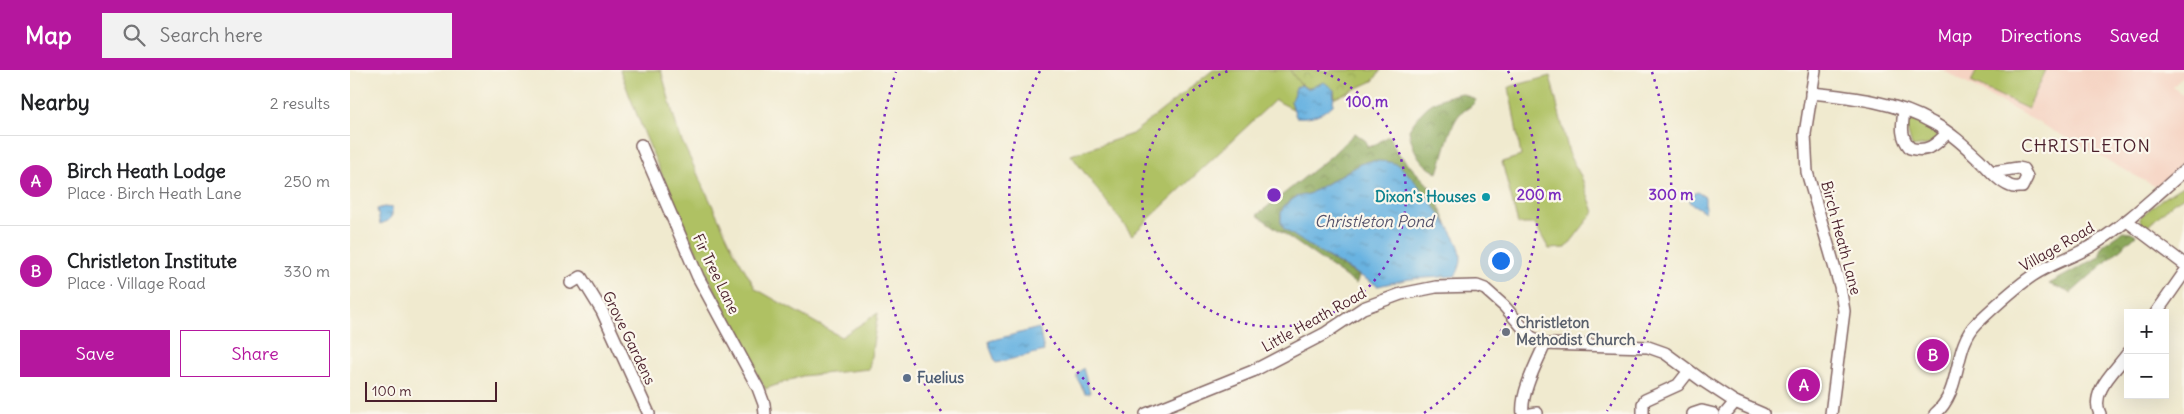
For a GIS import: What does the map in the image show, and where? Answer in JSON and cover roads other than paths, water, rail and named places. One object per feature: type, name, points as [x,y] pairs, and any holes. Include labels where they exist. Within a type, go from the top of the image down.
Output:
[{"type":"street","name":"Birch Heath Lane","points":[[1815,70],[1805,134],[1807,172],[1840,286],[1844,311],[1831,414]]},
{"type":"street","points":[[1811,93],[1850,97],[1904,111],[1933,123],[1966,146],[1992,172]]},
{"type":"street","points":[[1904,111],[1901,129],[1904,141],[1910,148],[1926,150],[1936,145],[1947,133]]},
{"type":"street","name":"Fir Tree Lane","points":[[641,145],[698,277],[758,388],[766,414]]},
{"type":"street","name":"Village Road","points":[[1936,414],[1942,408],[1953,389],[1969,332],[1978,323],[2032,276],[2091,246],[2127,221],[2184,171]]},
{"type":"street","points":[[2127,221],[2184,264]]},
{"type":"street","points":[[2159,309],[2184,273]]},
{"type":"street","name":"Grove Gardens","points":[[580,277],[602,311],[648,414]]},
{"type":"street","name":"Little Heath Road","points":[[1146,414],[1253,371],[1324,334],[1363,308],[1401,294],[1436,287],[1477,286],[1485,289],[1504,306],[1531,337],[1545,344]]},
{"type":"street","points":[[1523,414],[1522,403],[1545,344],[1648,347],[1665,353],[1736,402],[1763,414]]},
{"type":"street","points":[[2100,414],[2096,401],[2099,392],[2127,354]]},
{"type":"street","points":[[1643,414],[1645,400],[1678,385],[1689,371]]},
{"type":"street","points":[[1725,414],[1736,402]]},
{"type":"street","points":[[1693,414],[1702,411],[1714,414]]},
{"type":"water","points":[[1324,82],[1334,90],[1333,105],[1316,115],[1296,117],[1291,101],[1296,88],[1301,85],[1307,89]]},
{"type":"water","name":"Christleton Pond","points":[[1370,161],[1396,164],[1422,190],[1457,242],[1461,257],[1459,270],[1455,276],[1409,279],[1378,286],[1284,229],[1281,222],[1281,213],[1284,206],[1296,197],[1309,194],[1360,164]]},
{"type":"water","points":[[1697,192],[1705,197],[1705,212],[1689,202],[1691,195]]},
{"type":"water","points":[[384,207],[392,208],[392,215],[388,221],[380,224],[377,209]]},
{"type":"water","points":[[1039,328],[1044,351],[996,363],[989,341]]},
{"type":"water","points":[[1083,368],[1090,393],[1085,393],[1077,378],[1077,374]]},
{"type":"place","name":"Dixon's Houses","points":[[1486,197]]},
{"type":"place","name":"Christleton Methodist Church","points":[[1506,332]]},
{"type":"place","name":"Christleton Institute","points":[[1933,355]]},
{"type":"place","name":"Fuelius","points":[[907,378]]},
{"type":"place","name":"Birch Heath Lodge","points":[[1804,385]]},
{"type":"district","name":"CHRISTLETON","points":[[2086,146]]}]
